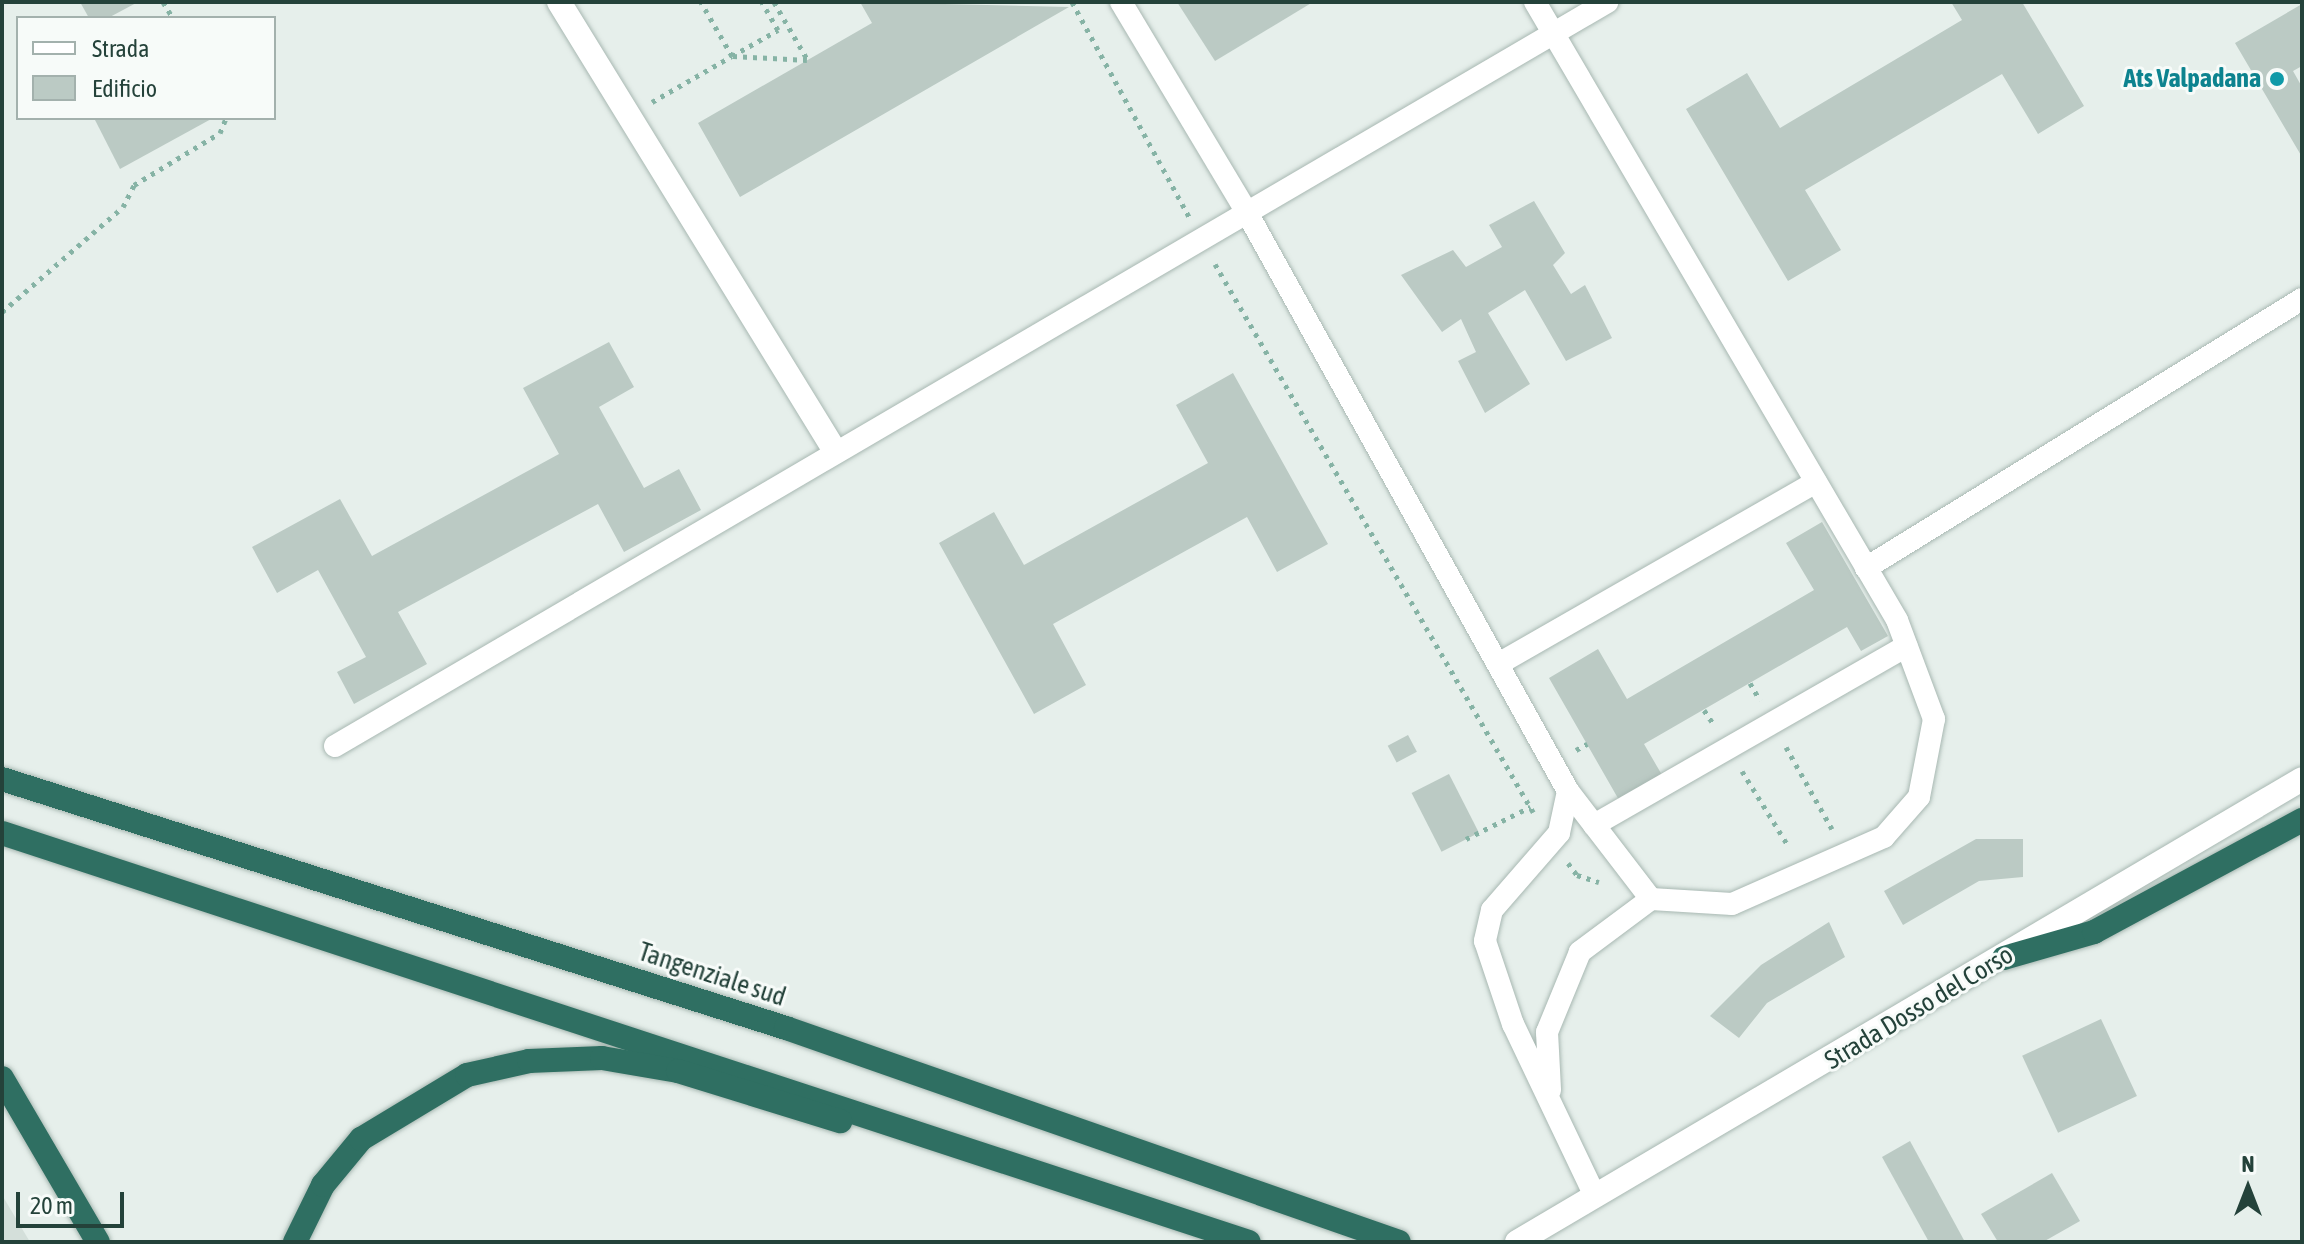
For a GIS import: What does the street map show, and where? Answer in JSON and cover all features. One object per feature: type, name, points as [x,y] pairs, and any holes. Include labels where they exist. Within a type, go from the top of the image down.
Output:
[{"type":"highway","name":"Tangenziale sud","points":[[2,779],[786,1028],[1399,1242]]},
{"type":"highway","points":[[2004,958],[2094,932],[2302,820]]},
{"type":"highway","points":[[2,833],[763,1088],[1249,1242]]},
{"type":"highway","points":[[295,1242],[323,1185],[361,1139],[467,1075],[529,1061],[602,1058],[763,1088]]},
{"type":"highway","points":[[2,1078],[98,1242]]},
{"type":"main road","points":[[559,2],[835,451]]},
{"type":"main road","name":"Strada Dosso del Corso","points":[[1525,1237],[2004,958],[2302,779]]},
{"type":"lane","points":[[1121,2],[1245,209],[1500,663],[1568,791],[1651,899]]},
{"type":"lane","points":[[1535,2],[1866,568],[1906,646],[1934,719],[1919,797],[1884,837],[1732,904],[1651,899],[1580,952],[1561,984],[1547,1032],[1550,1090]]},
{"type":"lane","points":[[335,746],[1245,209],[1607,2]]},
{"type":"lane","points":[[1866,568],[2302,299]]},
{"type":"lane","points":[[1500,663],[1816,482]]},
{"type":"lane","points":[[1594,825],[1906,646]]},
{"type":"lane","points":[[1568,791],[1559,833],[1492,910],[1485,941],[1513,1024],[1550,1090],[1595,1196]]},
{"type":"path","points":[[701,2],[732,56]]},
{"type":"path","points":[[629,116],[778,30],[762,2]]},
{"type":"path","points":[[732,56],[807,60],[774,2]]},
{"type":"path","points":[[2,312],[123,207],[134,185],[220,133],[225,120]]},
{"type":"path","points":[[1750,683],[1847,854]]},
{"type":"path","points":[[1704,710],[1805,872]]},
{"type":"path","points":[[1466,839],[1530,807]]},
{"type":"shaded area","points":[[2,1195],[30,1242],[2,1242]]},
{"type":"building","points":[[80,2],[138,2],[112,16],[88,16]]},
{"type":"building","points":[[860,2],[1069,7],[740,197],[698,123],[872,23]]},
{"type":"building","points":[[1177,2],[1313,2],[1215,61]]},
{"type":"building","points":[[1951,2],[2022,2],[2084,106],[2038,134],[2002,74],[1805,190],[1841,250],[1788,281],[1686,109],[1747,73],[1780,128],[1962,20]]},
{"type":"building","name":"Ats Valpadana","points":[[2302,4],[2302,66],[2293,71],[2302,87],[2302,157],[2235,43]]},
{"type":"building","points":[[95,120],[209,120],[120,169]]},
{"type":"building","points":[[1534,201],[1565,253],[1553,265],[1571,294],[1585,285],[1612,338],[1566,361],[1525,290],[1488,313],[1530,384],[1485,413],[1458,361],[1476,352],[1461,319],[1442,332],[1401,275],[1453,250],[1466,267],[1502,247],[1489,225]]},
{"type":"building","points":[[609,342],[634,387],[599,407],[644,488],[679,469],[701,510],[624,552],[598,504],[398,612],[427,664],[354,704],[337,672],[366,657],[318,570],[277,593],[252,547],[340,499],[372,556],[559,454],[523,388]]},
{"type":"building","points":[[1233,373],[1328,544],[1277,572],[1247,517],[1053,624],[1086,685],[1034,714],[939,543],[994,512],[1024,565],[1208,463],[1176,405]]},
{"type":"building","points":[[1822,522],[1888,636],[1861,651],[1847,627],[1644,744],[1662,775],[1619,800],[1549,678],[1598,649],[1627,699],[1814,590],[1786,543]]},
{"type":"building","points":[[1408,735],[1417,752],[1397,763],[1388,746]]},
{"type":"building","points":[[1449,774],[1479,833],[1442,852],[1412,793]]},
{"type":"building","points":[[1976,839],[2023,839],[2023,877],[1979,881],[1903,925],[1884,891]]},
{"type":"building","points":[[1829,922],[1845,957],[1767,1003],[1739,1038],[1710,1016],[1761,965]]},
{"type":"building","points":[[2101,1019],[2137,1096],[2058,1133],[2022,1056]]},
{"type":"building","points":[[1910,1141],[1965,1242],[1929,1242],[1882,1157]]},
{"type":"building","points":[[2052,1173],[2080,1221],[2043,1242],[1998,1242],[1981,1214]]},
{"type":"place","name":"Ats Valpadana","points":[[2277,79]]}]
